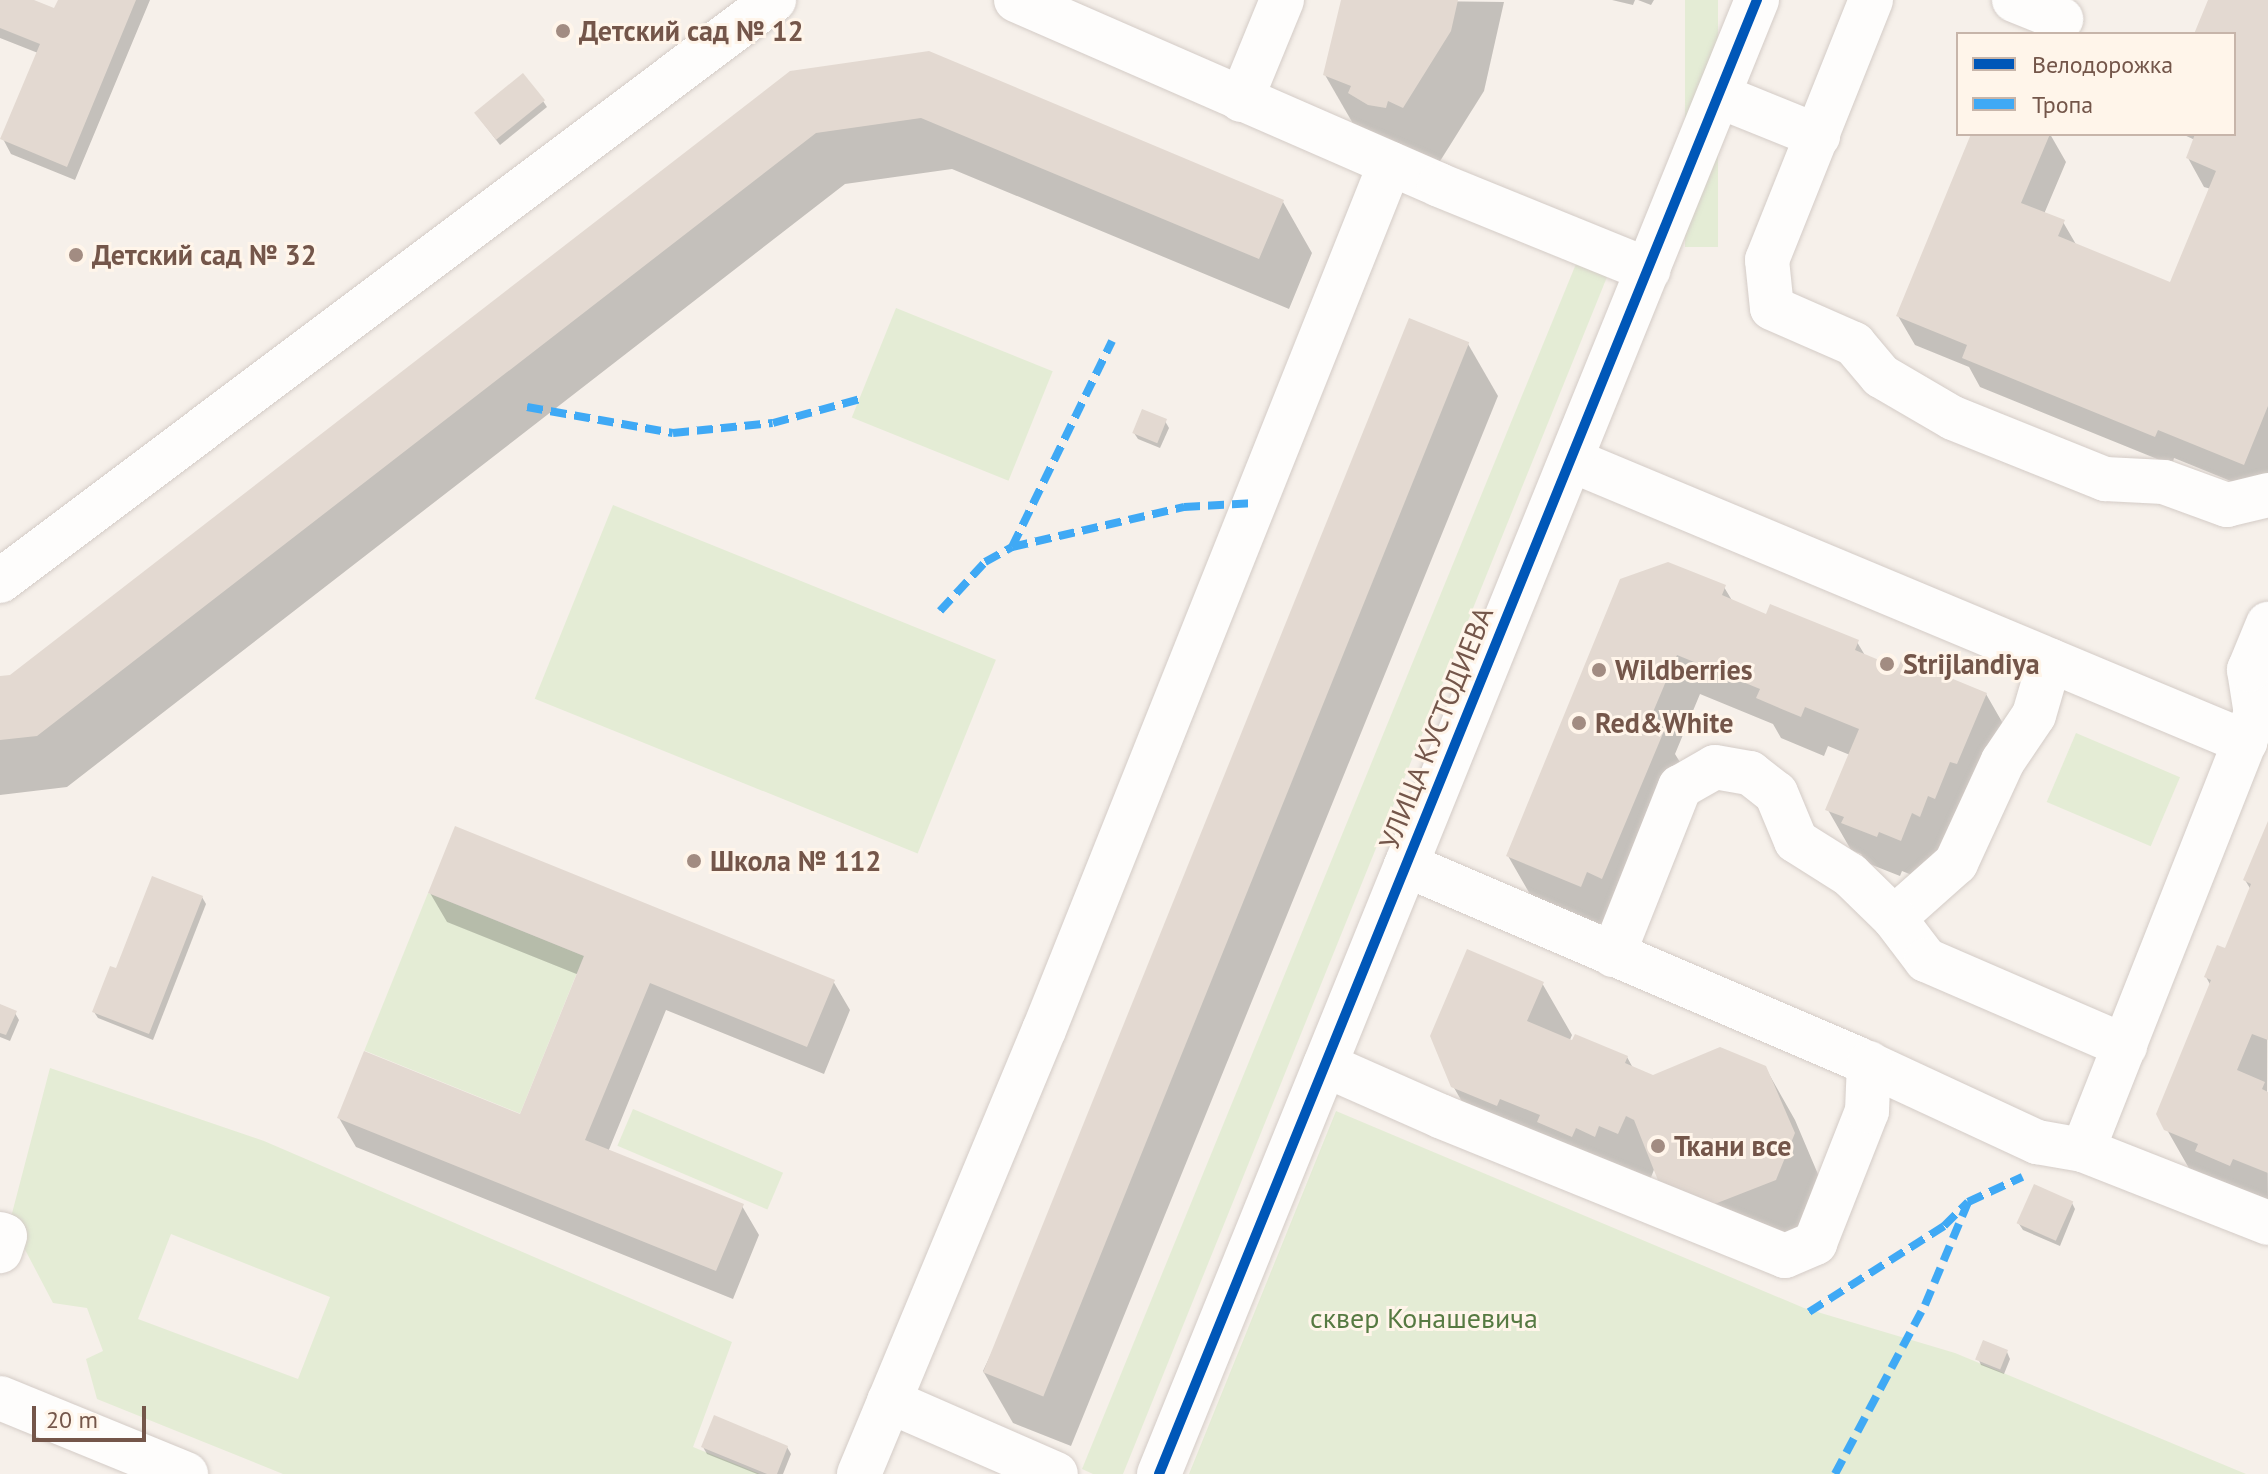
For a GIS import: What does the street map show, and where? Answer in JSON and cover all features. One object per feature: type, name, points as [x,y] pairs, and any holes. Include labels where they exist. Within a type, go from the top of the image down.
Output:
[{"type":"street","points":[[0,581],[774,0]]},
{"type":"street","points":[[1016,0],[1390,164],[1648,270]]},
{"type":"street","points":[[1241,100],[1282,0]]},
{"type":"street","name":"УЛИЦА КУСТОДИЕВА","points":[[1159,1474],[1757,0]]},
{"type":"street","points":[[1871,0],[1767,260],[1772,308],[1854,344],[1881,376],[1953,418],[2105,479],[2164,482],[2227,505],[2268,495]]},
{"type":"street","points":[[2014,0],[2061,19]]},
{"type":"street","points":[[1719,96],[1818,136]]},
{"type":"street","points":[[859,1474],[1044,1030],[1390,164]]},
{"type":"street","points":[[1571,460],[2050,660],[2256,725]]},
{"type":"street","points":[[2083,1150],[2256,725],[2249,670],[2268,624]]},
{"type":"street","points":[[1894,918],[1956,863],[2003,761],[2034,715],[2050,660]]},
{"type":"street","points":[[1613,955],[1680,787],[1715,767],[1750,773],[1776,793],[1796,841],[1850,875],[1894,918],[1926,960],[2125,1046]]},
{"type":"street","points":[[1406,865],[1869,1063],[2037,1142],[2083,1150],[2268,1223]]},
{"type":"street","points":[[1325,1065],[1440,1116],[1785,1256],[1815,1243],[1867,1111],[1869,1063]]},
{"type":"street","points":[[0,1234],[5,1236],[0,1251]]},
{"type":"street","points":[[0,1398],[186,1474]]},
{"type":"street","points":[[889,1401],[1056,1474]]},
{"type":"green space","points":[[1685,0],[1718,0],[1718,247],[1685,247]]},
{"type":"green space","points":[[1578,259],[1609,272],[1123,1474],[1093,1474],[1082,1469]]},
{"type":"green space","points":[[896,308],[1053,371],[1008,481],[852,417]]},
{"type":"green space","points":[[613,505],[996,660],[918,853],[535,699]]},
{"type":"green space","points":[[2076,733],[2180,777],[2151,846],[2047,802]]},
{"type":"green space","points":[[428,893],[584,956],[520,1114],[364,1051]]},
{"type":"green space","points":[[50,1068],[264,1141],[732,1342],[693,1447],[760,1474],[283,1474],[97,1399],[86,1359],[103,1351],[87,1308],[53,1303],[10,1221]],"holes":[[[171,1234],[330,1297],[298,1379],[138,1319]]]},
{"type":"green space","points":[[633,1109],[783,1173],[767,1210],[617,1146]]},
{"type":"green space","name":"сквер Конашевича","points":[[1336,1111],[1804,1308],[1955,1353],[2246,1474],[1189,1474]]},
{"type":"building","points":[[0,0],[34,0],[54,8],[58,0],[136,0],[67,167],[0,139],[40,44],[0,28]]},
{"type":"building","points":[[1341,0],[1458,0],[1451,31],[1403,108],[1388,101],[1386,108],[1368,105],[1348,93],[1351,86],[1323,75]]},
{"type":"building","points":[[2208,0],[2268,0],[2268,406],[2244,465],[2158,430],[2155,437],[1962,358],[1967,345],[1896,316],[1970,136],[2049,136],[2021,203],[2065,220],[2058,236],[2170,282],[2216,171],[2186,158],[2194,136],[2236,136],[2236,32],[2195,32]]},
{"type":"building","points":[[929,51],[1284,200],[1259,259],[921,118],[816,133],[37,736],[0,740],[0,676],[10,675],[790,71]]},
{"type":"building","points":[[523,73],[545,100],[496,140],[474,113]]},
{"type":"building","points":[[1409,318],[1469,342],[1043,1397],[983,1372]]},
{"type":"building","points":[[1142,409],[1167,419],[1157,443],[1132,433]]},
{"type":"building","points":[[1668,562],[1726,585],[1722,595],[1766,614],[1770,604],[1859,640],[1855,650],[1898,668],[1902,658],[1987,693],[1957,764],[1950,762],[1935,799],[1928,796],[1920,817],[1912,813],[1901,841],[1879,832],[1877,837],[1841,823],[1844,817],[1825,810],[1859,729],[1805,707],[1801,717],[1756,698],[1760,689],[1677,655],[1648,724],[1664,731],[1602,879],[1587,872],[1581,887],[1506,856],[1620,579]]},
{"type":"building","points":[[2268,821],[2268,1040],[2252,1034],[2237,1070],[2265,1082],[2262,1089],[2268,1092],[2268,1173],[2233,1159],[2230,1166],[2195,1151],[2198,1144],[2164,1130],[2156,1114],[2211,980],[2204,977],[2217,945],[2225,948],[2251,884],[2243,880]]},
{"type":"building","points":[[455,826],[835,980],[807,1047],[650,983],[585,1140],[744,1204],[716,1271],[337,1118],[364,1051],[520,1114],[584,956],[428,893]]},
{"type":"building","points":[[152,876],[203,896],[149,1034],[92,1012],[110,966],[116,968]]},
{"type":"building","points":[[1467,949],[1544,982],[1527,1021],[1572,1040],[1575,1034],[1628,1056],[1625,1063],[1653,1075],[1720,1047],[1766,1066],[1795,1133],[1776,1180],[1707,1207],[1661,1188],[1634,1120],[1626,1116],[1618,1134],[1599,1126],[1595,1137],[1576,1128],[1572,1137],[1537,1122],[1540,1115],[1500,1099],[1497,1106],[1451,1087],[1430,1036]]},
{"type":"building","points":[[0,1004],[17,1011],[6,1035],[0,1033]]},
{"type":"building","points":[[2034,1184],[2073,1201],[2056,1241],[2017,1223]]},
{"type":"building","points":[[1983,1340],[2008,1350],[2000,1370],[1975,1359]]},
{"type":"building","points":[[714,1415],[788,1446],[777,1474],[767,1474],[701,1447]]},
{"type":"marked path","points":[[1012,547],[1112,341]]},
{"type":"marked path","points":[[527,407],[673,433],[773,423],[860,399]]},
{"type":"marked path","points":[[940,611],[985,562],[1012,547],[1184,507],[1255,503]]},
{"type":"marked path","points":[[1809,1312],[1944,1226],[1968,1202],[2022,1177]]},
{"type":"marked path","points":[[1835,1474],[1925,1305],[1968,1202]]},
{"type":"cycle path","points":[[1159,1474],[1757,0]]},
{"type":"place","name":"Детский сад № 12","points":[[563,31]]},
{"type":"place","name":"Детский сад № 32","points":[[76,255]]},
{"type":"place","name":"Strijlandiya","points":[[1887,664]]},
{"type":"place","name":"Wildberries","points":[[1599,670]]},
{"type":"place","name":"Red&White","points":[[1579,723]]},
{"type":"place","name":"Школа № 112","points":[[694,861]]},
{"type":"place","name":"Ткани все","points":[[1658,1146]]}]
